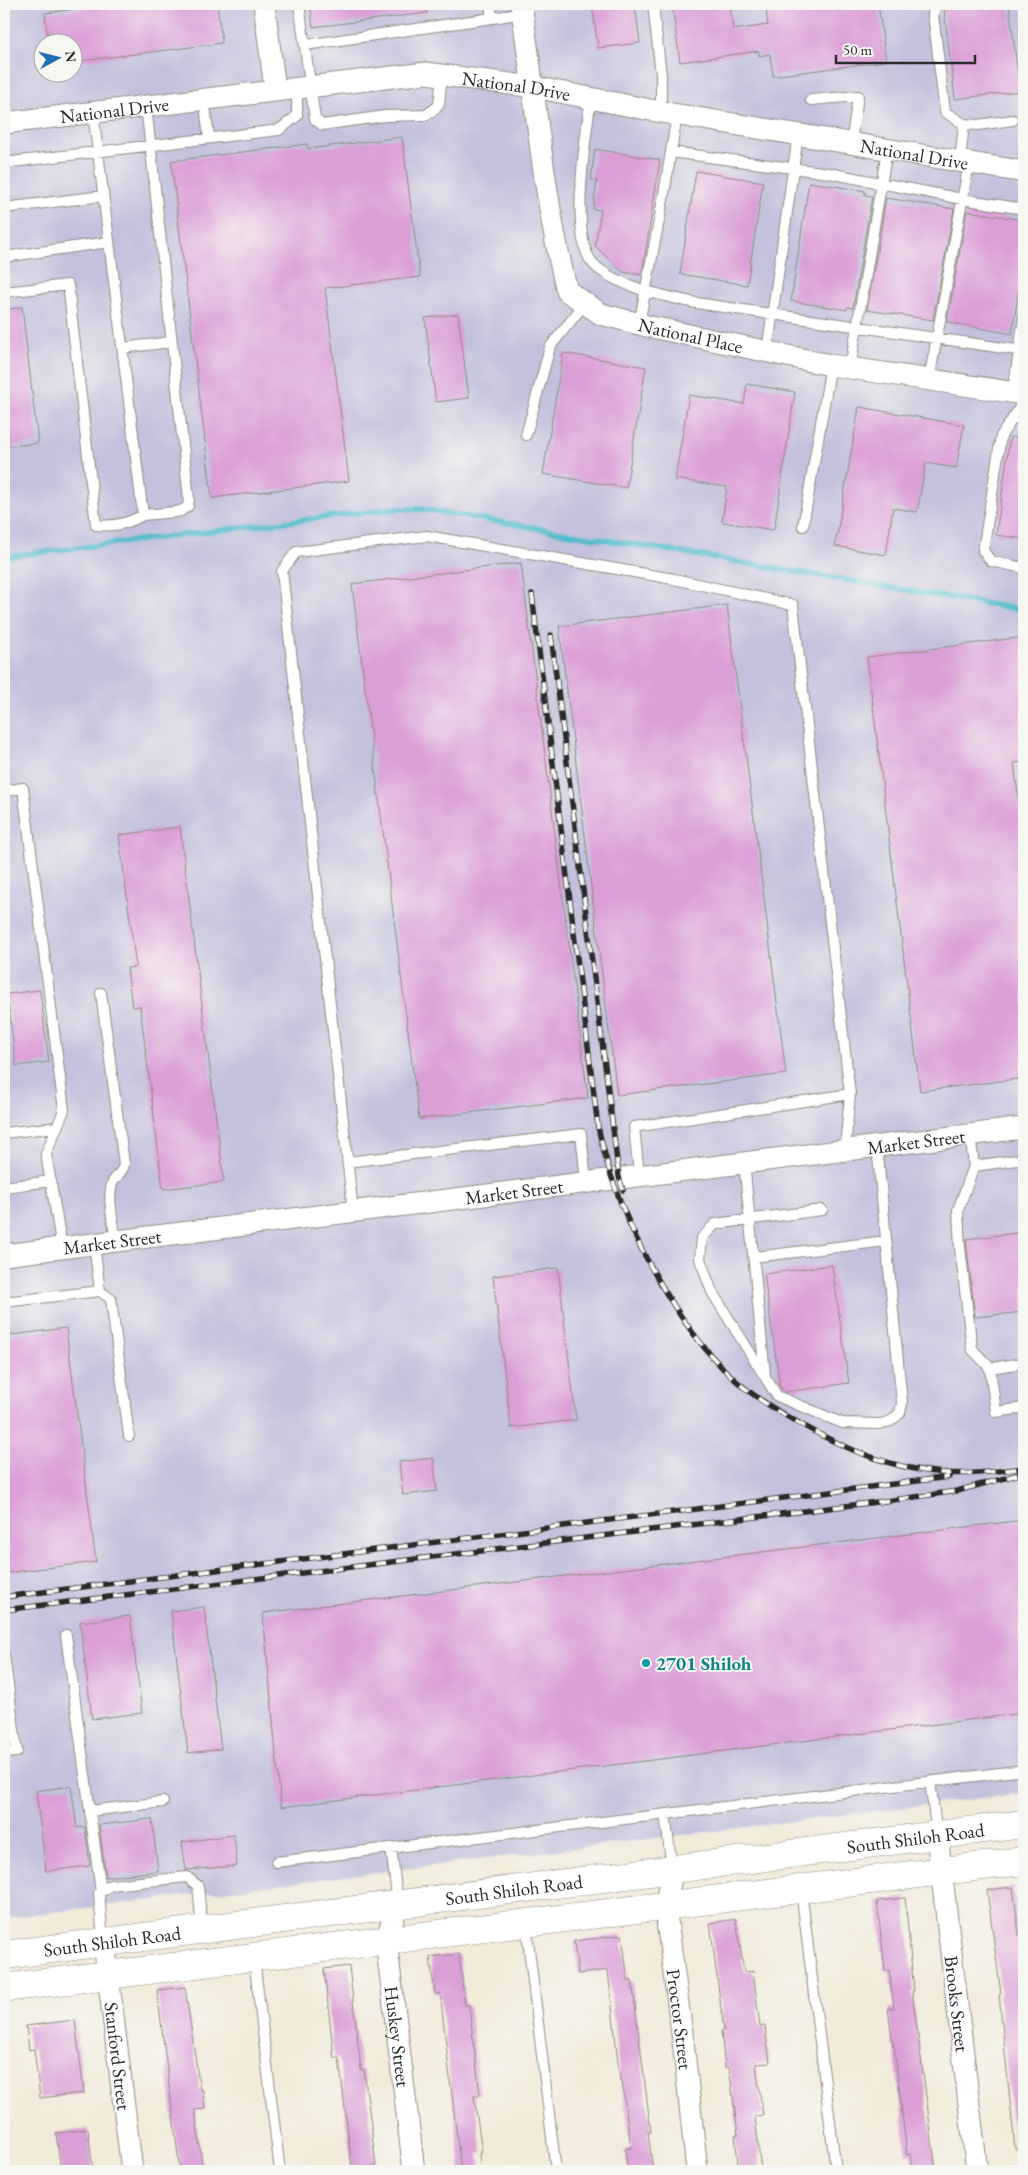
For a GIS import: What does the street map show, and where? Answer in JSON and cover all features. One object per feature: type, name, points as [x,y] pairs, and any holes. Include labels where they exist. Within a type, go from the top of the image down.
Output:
[{"type":"main road","name":"South Shiloh Road","points":[[4,1955],[1024,1824]]},
{"type":"main road","name":"South Shiloh Road","points":[[4,1988],[1024,1862]]},
{"type":"street","points":[[264,4],[275,89]]},
{"type":"street","name":"National Place","points":[[522,8],[534,86],[541,157],[556,249],[567,291],[601,314],[639,324],[840,366],[1020,393]]},
{"type":"street","name":"National Drive","points":[[4,123],[275,89],[426,73],[534,86],[669,113],[1024,172]]},
{"type":"street","name":"Market Street","points":[[4,1255],[586,1181],[1024,1128]]},
{"type":"street","name":"Brooks Street","points":[[938,1835],[977,2171]]},
{"type":"street","name":"Proctor Street","points":[[673,1869],[664,1906],[683,2041],[697,2171]]},
{"type":"street","name":"Huskey Street","points":[[398,1904],[386,1940],[414,2171]]},
{"type":"street","name":"Stanford Street","points":[[104,1942],[132,2171]]},
{"type":"lane","points":[[4,162],[278,130],[297,116],[304,86],[305,45],[299,4]]},
{"type":"lane","points":[[490,4],[492,18]]},
{"type":"lane","points":[[639,324],[671,152],[669,113],[661,75],[652,4]]},
{"type":"lane","points":[[937,4],[933,14],[945,112],[964,124],[978,125],[1013,120]]},
{"type":"lane","points":[[305,45],[492,18],[522,8]]},
{"type":"lane","points":[[304,86],[315,119],[322,125],[385,116],[426,115],[439,104],[442,75]]},
{"type":"lane","points":[[811,100],[858,96],[851,144]]},
{"type":"lane","points":[[204,98],[209,138]]},
{"type":"lane","points":[[591,98],[582,163],[582,237],[590,260],[604,273],[646,292],[696,304],[1022,350]]},
{"type":"lane","points":[[4,292],[68,285],[96,525],[121,525],[142,515],[181,511],[189,504],[146,105]]},
{"type":"lane","points":[[93,112],[142,515]]},
{"type":"lane","points":[[929,380],[962,199],[964,124]]},
{"type":"lane","points":[[767,352],[798,135]]},
{"type":"lane","points":[[803,526],[840,366],[857,326],[887,150]]},
{"type":"lane","points":[[671,152],[792,168],[962,199],[1024,208]]},
{"type":"lane","points":[[4,208],[103,196]]},
{"type":"lane","points":[[4,257],[109,242]]},
{"type":"lane","points":[[526,435],[550,347],[585,303]]},
{"type":"lane","points":[[1024,317],[1019,418],[1001,436],[983,551],[991,562],[1024,568]]},
{"type":"lane","points":[[122,348],[171,342]]},
{"type":"lane","points":[[353,1211],[282,571],[296,552],[427,536],[674,580],[794,605],[850,1094],[845,1150]]},
{"type":"lane","points":[[4,791],[23,788],[64,1110],[46,1154],[62,1248]]},
{"type":"lane","points":[[101,993],[124,1164],[123,1169],[113,1182],[111,1192],[116,1241]]},
{"type":"lane","points":[[639,1175],[634,1127],[850,1094]]},
{"type":"lane","points":[[4,1133],[57,1126]]},
{"type":"lane","points":[[347,1162],[581,1134],[586,1181]]},
{"type":"lane","points":[[970,1134],[974,1166],[958,1210],[960,1248],[972,1349],[990,1368],[996,1412],[1024,1408]]},
{"type":"lane","points":[[822,1210],[715,1224],[702,1238],[700,1259],[712,1292],[777,1396],[842,1424],[880,1424],[891,1421],[900,1413],[902,1403],[877,1146]]},
{"type":"lane","points":[[974,1166],[1024,1159]]},
{"type":"lane","points":[[744,1162],[766,1378]]},
{"type":"lane","points":[[4,1186],[51,1181]]},
{"type":"lane","points":[[754,1257],[886,1241]]},
{"type":"lane","points":[[94,1244],[100,1291]]},
{"type":"lane","points":[[4,1302],[100,1291],[111,1299],[129,1436]]},
{"type":"lane","points":[[990,1368],[1024,1363]]},
{"type":"lane","points":[[66,1635],[101,1892],[104,1942]]},
{"type":"lane","points":[[4,1655],[17,1752],[4,1753]]},
{"type":"lane","points":[[276,1862],[1024,1770]]},
{"type":"lane","points":[[930,1782],[938,1835]]},
{"type":"lane","points":[[90,1811],[163,1802]]},
{"type":"lane","points":[[665,1814],[673,1869]]},
{"type":"lane","points":[[391,1848],[398,1904]]},
{"type":"lane","points":[[101,1892],[111,1885],[187,1877],[198,1886],[202,1930]]},
{"type":"lane","points":[[801,1889],[836,2171]]},
{"type":"lane","points":[[526,1923],[556,2171]]},
{"type":"lane","points":[[254,1957],[280,2171]]},
{"type":"shaded area","points":[[4,4],[1024,4],[1024,1793],[4,1918]]},
{"type":"building","points":[[115,4],[217,4],[222,43],[82,61],[82,32],[47,32],[45,13]]},
{"type":"building","points":[[310,4],[427,4],[427,13],[313,27]]},
{"type":"building","points":[[592,4],[635,4],[640,43],[598,48]]},
{"type":"building","points":[[672,4],[730,4],[733,30],[768,25],[765,4],[878,4],[886,61],[773,76],[770,54],[759,56],[759,51],[680,62]]},
{"type":"building","points":[[987,4],[1009,4],[1020,91],[955,99],[944,9]]},
{"type":"building","points":[[402,137],[420,277],[325,288],[349,481],[212,498],[171,161],[307,144],[308,149]]},
{"type":"building","points":[[595,149],[660,160],[642,275],[623,272],[595,246],[601,210],[593,209],[597,181],[591,180]]},
{"type":"building","points":[[696,171],[763,182],[747,285],[680,274]]},
{"type":"building","points":[[809,182],[865,191],[865,195],[872,196],[853,308],[847,307],[847,310],[791,301]]},
{"type":"building","points":[[886,198],[954,209],[933,320],[867,310]]},
{"type":"building","points":[[967,211],[1024,220],[1024,255],[1012,334],[947,322]]},
{"type":"building","points":[[22,307],[38,443],[4,447],[4,310]]},
{"type":"building","points":[[458,314],[469,398],[436,402],[425,318]]},
{"type":"building","points":[[563,353],[646,367],[626,488],[543,474]]},
{"type":"building","points":[[747,384],[795,392],[774,530],[722,522],[727,487],[675,479],[689,395],[744,404]]},
{"type":"building","points":[[859,407],[964,425],[956,468],[926,463],[917,512],[893,508],[886,555],[835,546]]},
{"type":"building","points":[[1010,437],[1024,439],[1024,539],[996,535]]},
{"type":"building","points":[[521,563],[588,1098],[419,1119],[352,584]]},
{"type":"building","points":[[727,605],[786,1074],[617,1095],[559,626]]},
{"type":"building","points":[[1024,637],[1024,762],[1014,763],[1024,843],[1024,1078],[920,1091],[867,657]]},
{"type":"building","points":[[180,827],[224,1182],[163,1189],[140,1006],[132,1007],[127,968],[136,967],[119,835]]},
{"type":"building","points":[[40,990],[49,1062],[16,1066],[7,994]]},
{"type":"building","points":[[1024,1232],[1024,1312],[975,1317],[966,1239]]},
{"type":"building","points":[[832,1265],[849,1383],[785,1392],[780,1387],[764,1274]]},
{"type":"building","points":[[558,1268],[576,1420],[511,1428],[493,1276]]},
{"type":"building","points":[[66,1328],[96,1562],[4,1573],[4,1336]]},
{"type":"building","points":[[433,1458],[437,1491],[403,1495],[399,1462]]},
{"type":"building","name":"2701 Shiloh","points":[[1024,1520],[1024,1713],[281,1807],[263,1613]]},
{"type":"building","points":[[204,1607],[221,1749],[188,1753],[171,1611]]},
{"type":"building","points":[[130,1616],[142,1713],[92,1719],[80,1622]]},
{"type":"building","points":[[71,1786],[77,1828],[85,1827],[90,1866],[46,1871],[36,1791]]},
{"type":"building","points":[[152,1819],[158,1871],[106,1877],[99,1825]]},
{"type":"building","points":[[234,1835],[237,1866],[186,1870],[182,1842]]},
{"type":"building","points":[[1013,1887],[1019,1935],[1024,1935],[1024,2149],[1015,2149],[999,1995],[1001,1994],[987,1890]]},
{"type":"building","points":[[905,1898],[914,1991],[912,1991],[936,2171],[913,2171],[911,2154],[907,2155],[888,2008],[894,2008],[889,1970],[885,1971],[877,1901]]},
{"type":"building","points":[[736,1919],[744,1972],[753,1971],[760,2027],[765,2026],[770,2063],[756,2064],[763,2115],[755,2116],[761,2171],[739,2171],[735,2135],[738,2135],[729,2067],[725,2068],[721,2031],[724,2031],[710,1923]]},
{"type":"building","points":[[622,1935],[628,1981],[632,1981],[651,2132],[648,2132],[653,2171],[628,2171],[625,2149],[631,2148],[622,2081],[620,2081],[608,1970],[578,1974],[574,1941]]},
{"type":"building","points":[[459,1954],[465,2005],[469,2005],[480,2095],[474,2095],[482,2153],[479,2153],[481,2171],[461,2171],[440,1993],[435,1994],[430,1957]]},
{"type":"building","points":[[349,1966],[361,2070],[364,2070],[376,2166],[352,2169],[339,2058],[334,2058],[324,1969]]},
{"type":"building","points":[[185,1987],[200,2090],[203,2090],[205,2109],[195,2110],[203,2171],[180,2171],[157,1990]]},
{"type":"building","points":[[75,2020],[84,2093],[40,2098],[34,2049],[29,2050],[26,2026]]},
{"type":"building","points":[[88,2129],[93,2171],[61,2171],[56,2133]]},
{"type":"waterway","points":[[4,557],[391,509],[423,509],[1024,610]]},
{"type":"railway","points":[[532,594],[598,1127],[621,1203],[632,1230],[661,1284],[677,1311],[713,1358],[753,1395],[799,1424],[852,1449],[913,1469],[964,1473],[1024,1468]]},
{"type":"railway","points":[[551,635],[619,1177],[623,1190]]},
{"type":"railway","points":[[4,1610],[901,1499],[957,1491],[1024,1473]]},
{"type":"railway","points":[[4,1597],[949,1477]]},
{"type":"place","name":"2701 Shiloh","points":[[646,1663]]}]
